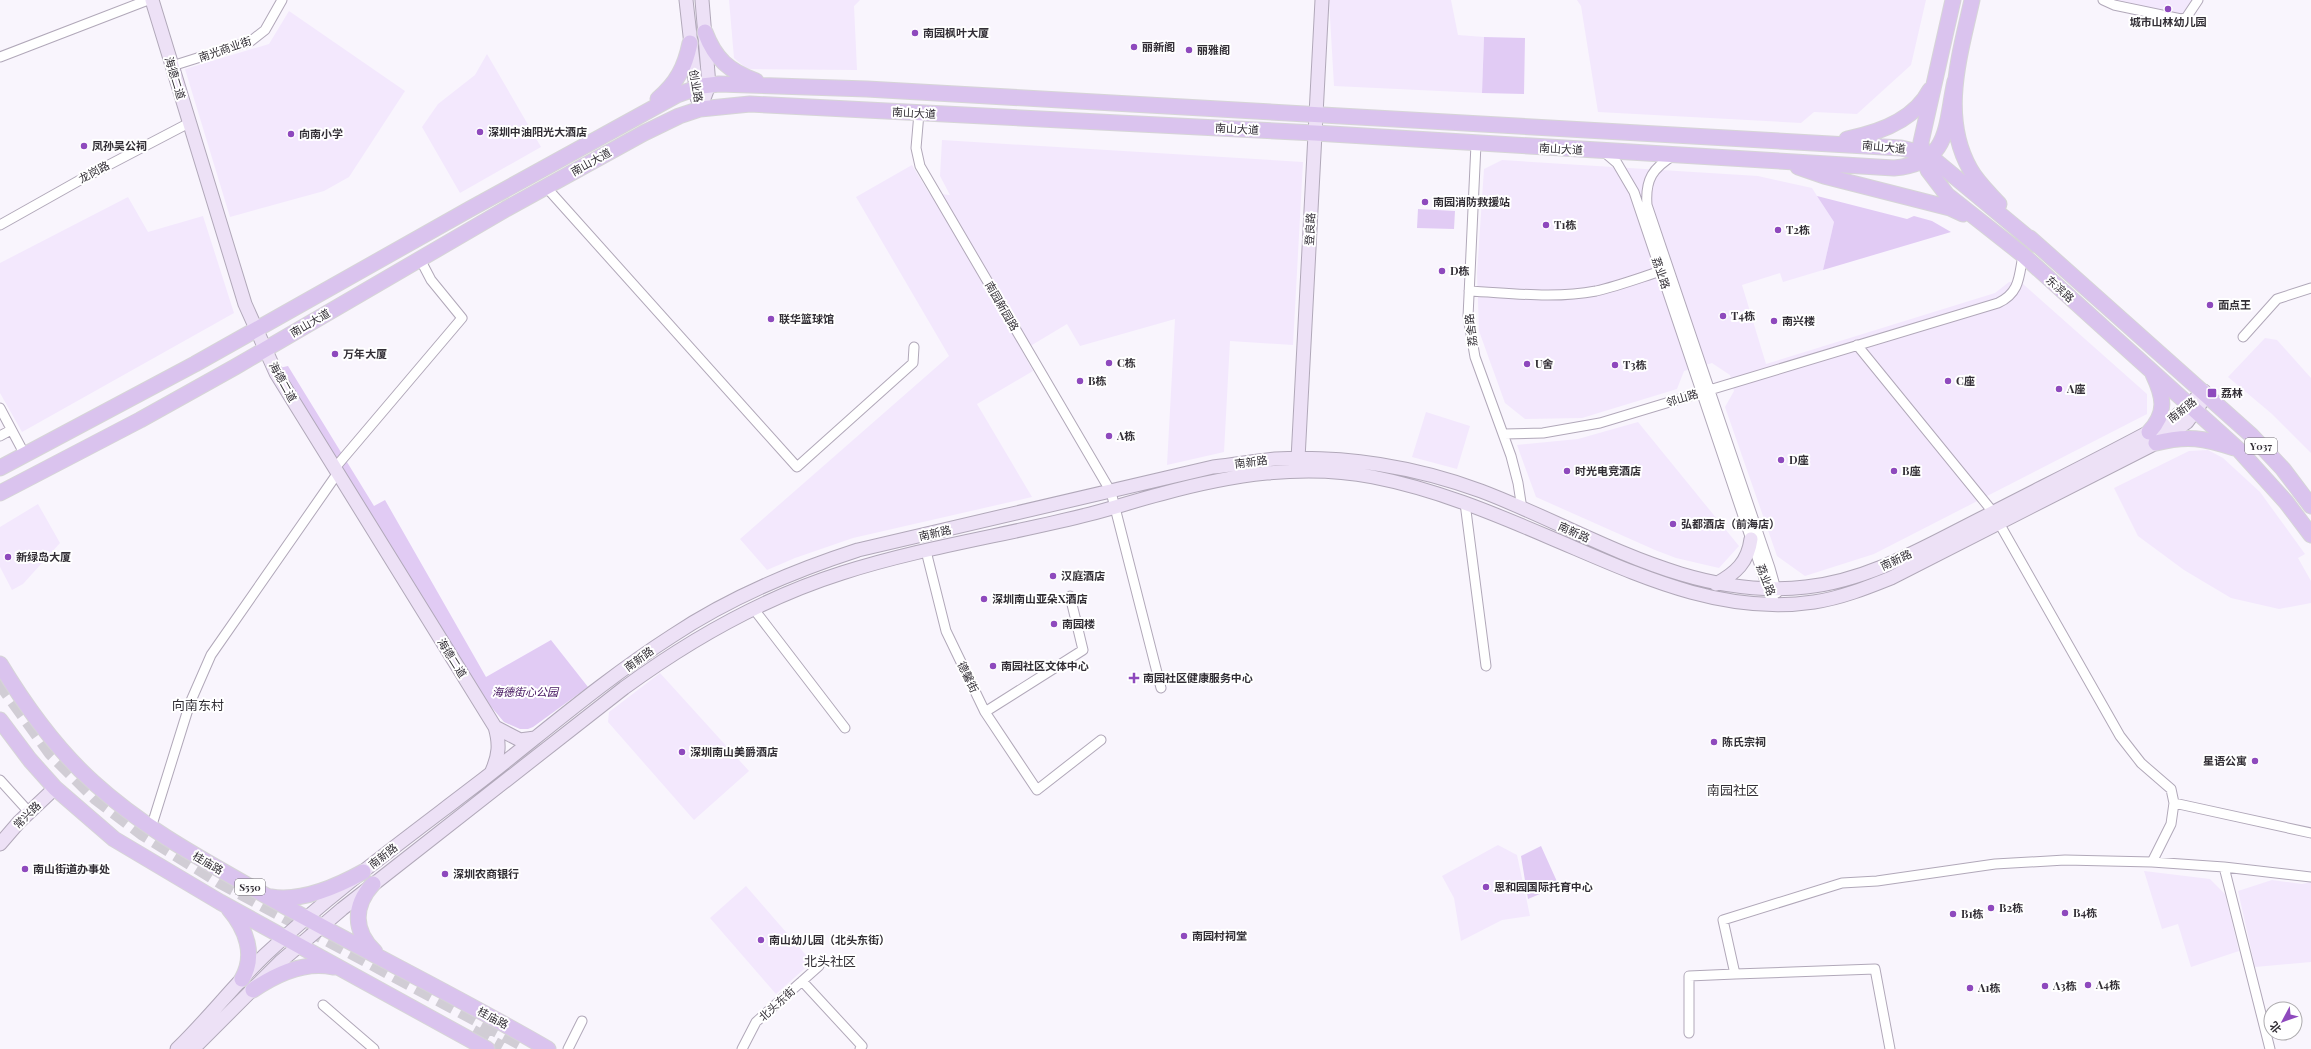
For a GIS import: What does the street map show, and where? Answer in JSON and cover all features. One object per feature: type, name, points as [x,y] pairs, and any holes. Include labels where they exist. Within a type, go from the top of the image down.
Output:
[{"type":"main road","name":"海德二道","points":[[152,0],[245,304],[256,330],[276,373],[335,472],[495,727],[499,741],[499,751],[491,773]]},
{"type":"main road","name":"创业路","points":[[686,0],[690,43],[702,86]]},
{"type":"main road","name":"创业路","points":[[700,109],[705,32],[702,0]]},
{"type":"main road","name":"登良路","points":[[1298,459],[1322,0]]},
{"type":"main road","points":[[1953,0],[1921,142],[1926,157],[2037,245]]},
{"type":"main road","name":"东滨路","points":[[1972,0],[1955,81],[1957,133],[1965,160],[1987,192],[2037,245],[2204,392],[2267,451],[2311,506]]},
{"type":"main road","points":[[705,32],[715,53],[726,66],[742,76],[766,85]]},
{"type":"main road","points":[[634,119],[664,95],[677,80],[685,64],[690,43]]},
{"type":"main road","points":[[1812,142],[1862,136],[1894,124],[1919,106],[1935,80]]},
{"type":"main road","points":[[1926,157],[1938,148],[1944,135],[1955,81]]},
{"type":"main road","name":"南山大道","points":[[0,468],[256,330],[677,95],[702,86],[766,85],[1812,142],[1889,147],[1926,157]]},
{"type":"main road","name":"南山大道","points":[[0,493],[140,420],[546,187],[667,122],[700,109],[750,104],[1315,133],[1476,144],[1778,160],[1883,168],[1905,167],[1926,157]]},
{"type":"main road","name":"东滨路","points":[[1926,157],[1933,178],[1947,195],[2023,255],[2239,450],[2286,502],[2311,536]]},
{"type":"main road","points":[[1778,160],[1824,176],[1950,208],[1991,229]]},
{"type":"main road","points":[[2152,371],[2162,404],[2159,420],[2152,438],[2196,438],[2239,450]]},
{"type":"main road","name":"南新路","points":[[177,1049],[242,979],[306,918],[535,738],[673,635],[775,581],[811,565],[858,550],[1214,468],[1273,460],[1298,459],[1352,462],[1413,471],[1457,483],[1522,508],[1649,565],[1671,573],[1716,584],[1773,590],[1826,584],[1862,575],[1996,517],[2152,438],[2177,416],[2193,408],[2204,392]]},
{"type":"main road","name":"南新路","points":[[193,1049],[253,990],[321,927],[373,884],[635,679],[680,648],[753,608],[840,574],[926,551],[1116,507],[1213,481],[1273,472],[1312,470],[1371,476],[1410,485],[1465,503],[1645,578],[1704,596],[1748,603],[1776,604],[1813,602],[1870,587],[1913,568],[1996,517]]},
{"type":"main road","points":[[1716,584],[1729,577],[1742,565],[1750,549],[1751,539]]},
{"type":"main road","points":[[1645,578],[1649,565]]},
{"type":"main road","name":"桂庙路","points":[[0,664],[28,706],[70,759],[110,797],[151,828],[321,927],[548,1049]]},
{"type":"main road","name":"S550","points":[[0,720],[30,760],[56,788],[89,820],[114,839],[220,902],[487,1049]]},
{"type":"main road","points":[[495,727],[520,740],[535,738]]},
{"type":"main road","name":"常兴路","points":[[0,844],[29,812],[56,788]]},
{"type":"main road","points":[[265,895],[288,898],[313,893],[344,882],[363,872]]},
{"type":"main road","points":[[373,884],[360,904],[357,921],[364,940],[386,961]]},
{"type":"main road","points":[[220,902],[235,917],[246,938],[249,961],[242,979]]},
{"type":"main road","points":[[253,990],[273,978],[300,968],[326,965],[345,971]]},
{"type":"street","points":[[0,57],[148,0]]},
{"type":"street","name":"南光商业街","points":[[172,66],[251,41],[265,30],[282,0]]},
{"type":"street","points":[[2103,0],[2114,5],[2181,19],[2186,18],[2198,0]]},
{"type":"street","name":"南园新园路","points":[[919,113],[916,148],[920,166],[1111,492],[1161,688]]},
{"type":"street","name":"龙岗路","points":[[0,224],[80,180],[190,123]]},
{"type":"street","name":"荔舍路","points":[[1476,144],[1468,317],[1475,357],[1504,434],[1518,482],[1522,508]]},
{"type":"street","name":"荔业路","points":[[1602,151],[1617,163],[1631,185],[1660,270],[1705,390],[1773,590],[1776,604]]},
{"type":"street","name":"荔业路","points":[[1675,155],[1662,164],[1650,177],[1646,186],[1646,205],[1751,539],[1773,590]]},
{"type":"street","points":[[546,187],[797,467],[913,363],[914,346]]},
{"type":"street","name":"邻山路","points":[[1504,434],[1543,433],[1589,426],[2006,300],[2017,287],[2023,255]]},
{"type":"street","points":[[151,828],[190,703],[211,655],[335,472],[462,318],[431,280],[420,259]]},
{"type":"street","points":[[1469,291],[1532,294],[1577,294],[1610,287],[1660,270]]},
{"type":"street","points":[[2243,337],[2276,299],[2311,288]]},
{"type":"street","points":[[1857,345],[1996,517],[2120,736],[2140,763],[2171,789],[2174,803],[2171,824],[2152,862]]},
{"type":"street","points":[[0,408],[25,455]]},
{"type":"street","points":[[0,436],[11,430]]},
{"type":"street","points":[[1465,503],[1486,666]]},
{"type":"street","name":"德馨街","points":[[926,551],[946,631],[985,712],[1037,790],[1101,740]]},
{"type":"street","points":[[985,712],[1083,650],[1070,596]]},
{"type":"street","points":[[753,608],[845,728]]},
{"type":"street","points":[[0,780],[29,812]]},
{"type":"street","points":[[2174,803],[2311,833]]},
{"type":"street","points":[[1735,974],[1723,920],[1842,883],[1877,881],[1995,864],[2065,860],[2152,862],[2224,867],[2311,877]]},
{"type":"street","points":[[2224,867],[2270,1049]]},
{"type":"street","name":"北头东街","points":[[742,1049],[756,1022],[819,966]]},
{"type":"street","points":[[1689,1033],[1689,976],[1875,969],[1890,1049]]},
{"type":"street","points":[[802,981],[862,1046],[860,1049]]},
{"type":"street","points":[[323,1005],[374,1049]]},
{"type":"street","points":[[568,1049],[582,1021]]},
{"type":"shaded area","points":[[729,0],[860,0],[854,6],[857,70],[747,69],[734,58]]},
{"type":"shaded area","points":[[1329,0],[1451,0],[1458,35],[1484,37],[1482,93],[1334,86]]},
{"type":"shaded area","points":[[1577,0],[1926,0],[1911,65],[1857,114],[1814,112],[1801,123],[1598,112],[1581,6]]},
{"type":"shaded area","name":"城市山林幼儿园","points":[[2111,0],[2193,0],[2182,16]]},
{"type":"shaded area","name":"向南小学","points":[[289,11],[405,91],[349,177],[324,191],[230,217],[185,69],[269,44]]},
{"type":"shaded area","points":[[487,54],[541,147],[460,193],[422,127],[438,104],[475,75]]},
{"type":"shaded area","points":[[942,140],[1303,162],[1293,345],[1230,341],[1224,452],[1167,465],[1175,319],[1080,346],[1067,324],[1022,351],[1033,371],[977,404],[1032,497],[853,538],[795,558],[767,570],[740,539],[949,356],[856,197],[912,165],[929,193],[950,195],[940,176]]},
{"type":"shaded area","points":[[1502,160],[1758,176],[1812,188],[1834,222],[1823,270],[1783,282],[1780,273],[1742,285],[1766,364],[1995,293],[2009,282],[2023,284],[2147,394],[2147,414],[1874,554],[1805,576],[1777,556],[1725,407],[1734,391],[1730,375],[1712,363],[1684,371],[1677,389],[1582,418],[1525,419],[1505,403],[1479,331],[1477,273],[1484,169]]},
{"type":"shaded area","points":[[128,197],[148,232],[203,216],[234,313],[22,432],[0,393],[0,263]]},
{"type":"shaded area","points":[[2265,338],[2277,340],[2311,378],[2311,453],[2272,414],[2228,377]]},
{"type":"shaded area","points":[[1426,412],[1470,426],[1457,469],[1412,457]]},
{"type":"shaded area","points":[[1638,422],[1739,546],[1719,568],[1676,558],[1655,550],[1536,497],[1517,445],[1578,439]]},
{"type":"shaded area","points":[[2208,450],[2223,458],[2260,492],[2305,554],[2298,558],[2311,581],[2311,603],[2279,609],[2231,598],[2184,570],[2138,536],[2114,488],[2189,451]]},
{"type":"shaded area","points":[[38,504],[60,543],[23,584],[12,590],[0,567],[0,527]]},
{"type":"shaded area","name":"深圳南山美爵酒店","points":[[660,673],[749,771],[694,820],[608,722],[609,712]]},
{"type":"shaded area","name":"恩和园国际托育中心","points":[[1498,845],[1517,855],[1530,916],[1502,920],[1461,941],[1454,898],[1442,876]]},
{"type":"shaded area","points":[[2144,871],[2210,879],[2225,894],[2239,951],[2191,967],[2178,924],[2162,929]]},
{"type":"shaded area","points":[[2272,880],[2302,884],[2311,882],[2311,962],[2255,967],[2238,891]]},
{"type":"shaded area","name":"南山幼儿园（北头东街）","points":[[746,886],[812,962],[776,994],[710,918]]},
{"type":"green space","points":[[1484,37],[1525,38],[1524,94],[1482,93]]},
{"type":"green space","points":[[1817,196],[1907,219],[1914,216],[1932,221],[1951,232],[1823,270],[1834,222]]},
{"type":"green space","points":[[1418,209],[1455,211],[1454,229],[1417,228]]},
{"type":"green space","name":"海德街心公园","points":[[288,366],[374,506],[385,500],[486,677],[551,640],[588,687],[533,727],[528,729],[520,729],[504,722],[482,696],[279,368]]},
{"type":"green space","points":[[1541,846],[1559,886],[1528,899],[1521,856]]},
{"type":"tunnel","points":[[0,680],[52,752],[97,797],[143,832],[222,881],[525,1044]]},
{"type":"tunnel","points":[[472,1033],[501,1049]]},
{"type":"place","name":"城市山林幼儿园","points":[[2168,9]]},
{"type":"place","name":"南园枫叶大厦","points":[[915,33]]},
{"type":"place","name":"丽新阁","points":[[1134,47]]},
{"type":"place","name":"丽雅阁","points":[[1189,50]]},
{"type":"place","name":"深圳中油阳光大酒店","points":[[480,132]]},
{"type":"place","name":"向南小学","points":[[291,134]]},
{"type":"place","name":"凤孙吴公祠","points":[[84,146]]},
{"type":"place","name":"南园消防救援站","points":[[1425,202]]},
{"type":"place","name":"T1栋","points":[[1546,225]]},
{"type":"place","name":"T2栋","points":[[1778,230]]},
{"type":"place","name":"D栋","points":[[1442,271]]},
{"type":"place","name":"面点王","points":[[2210,305]]},
{"type":"place","name":"T4栋","points":[[1723,316]]},
{"type":"place","name":"联华篮球馆","points":[[771,319]]},
{"type":"place","name":"南兴楼","points":[[1774,321]]},
{"type":"place","name":"万年大厦","points":[[335,354]]},
{"type":"place","name":"C栋","points":[[1109,363]]},
{"type":"place","name":"U舍","points":[[1527,364]]},
{"type":"place","name":"T3栋","points":[[1615,365]]},
{"type":"place","name":"B栋","points":[[1080,381]]},
{"type":"place","name":"C座","points":[[1948,381]]},
{"type":"place","name":"A座","points":[[2059,389]]},
{"type":"place","name":"荔林","points":[[2212,393]]},
{"type":"place","name":"A栋","points":[[1109,436]]},
{"type":"place","name":"D座","points":[[1781,460]]},
{"type":"place","name":"时光电竞酒店","points":[[1567,471]]},
{"type":"place","name":"B座","points":[[1894,471]]},
{"type":"place","name":"弘都酒店（前海店）","points":[[1673,524]]},
{"type":"place","name":"新绿岛大厦","points":[[8,557]]},
{"type":"place","name":"汉庭酒店","points":[[1053,576]]},
{"type":"place","name":"深圳南山亚朵X酒店","points":[[984,599]]},
{"type":"place","name":"南园楼","points":[[1054,624]]},
{"type":"place","name":"南园社区文体中心","points":[[993,666]]},
{"type":"place","name":"南园社区健康服务中心","points":[[1134,678]]},
{"type":"place","name":"陈氏宗祠","points":[[1714,742]]},
{"type":"place","name":"深圳南山美爵酒店","points":[[682,752]]},
{"type":"place","name":"星语公寓","points":[[2255,761]]},
{"type":"place","name":"南山街道办事处","points":[[25,869]]},
{"type":"place","name":"深圳农商银行","points":[[445,874]]},
{"type":"place","name":"恩和园国际托育中心","points":[[1486,887]]},
{"type":"place","name":"B2栋","points":[[1991,908]]},
{"type":"place","name":"B4栋","points":[[2065,913]]},
{"type":"place","name":"B1栋","points":[[1953,914]]},
{"type":"place","name":"南园村祠堂","points":[[1184,936]]},
{"type":"place","name":"南山幼儿园（北头东街）","points":[[761,940]]},
{"type":"place","name":"A4栋","points":[[2088,985]]},
{"type":"place","name":"A3栋","points":[[2045,986]]},
{"type":"place","name":"A1栋","points":[[1970,988]]},
{"type":"district","name":"向南东村","points":[[198,705]]},
{"type":"district","name":"南园社区","points":[[1733,790]]},
{"type":"district","name":"北头社区","points":[[830,961]]}]
